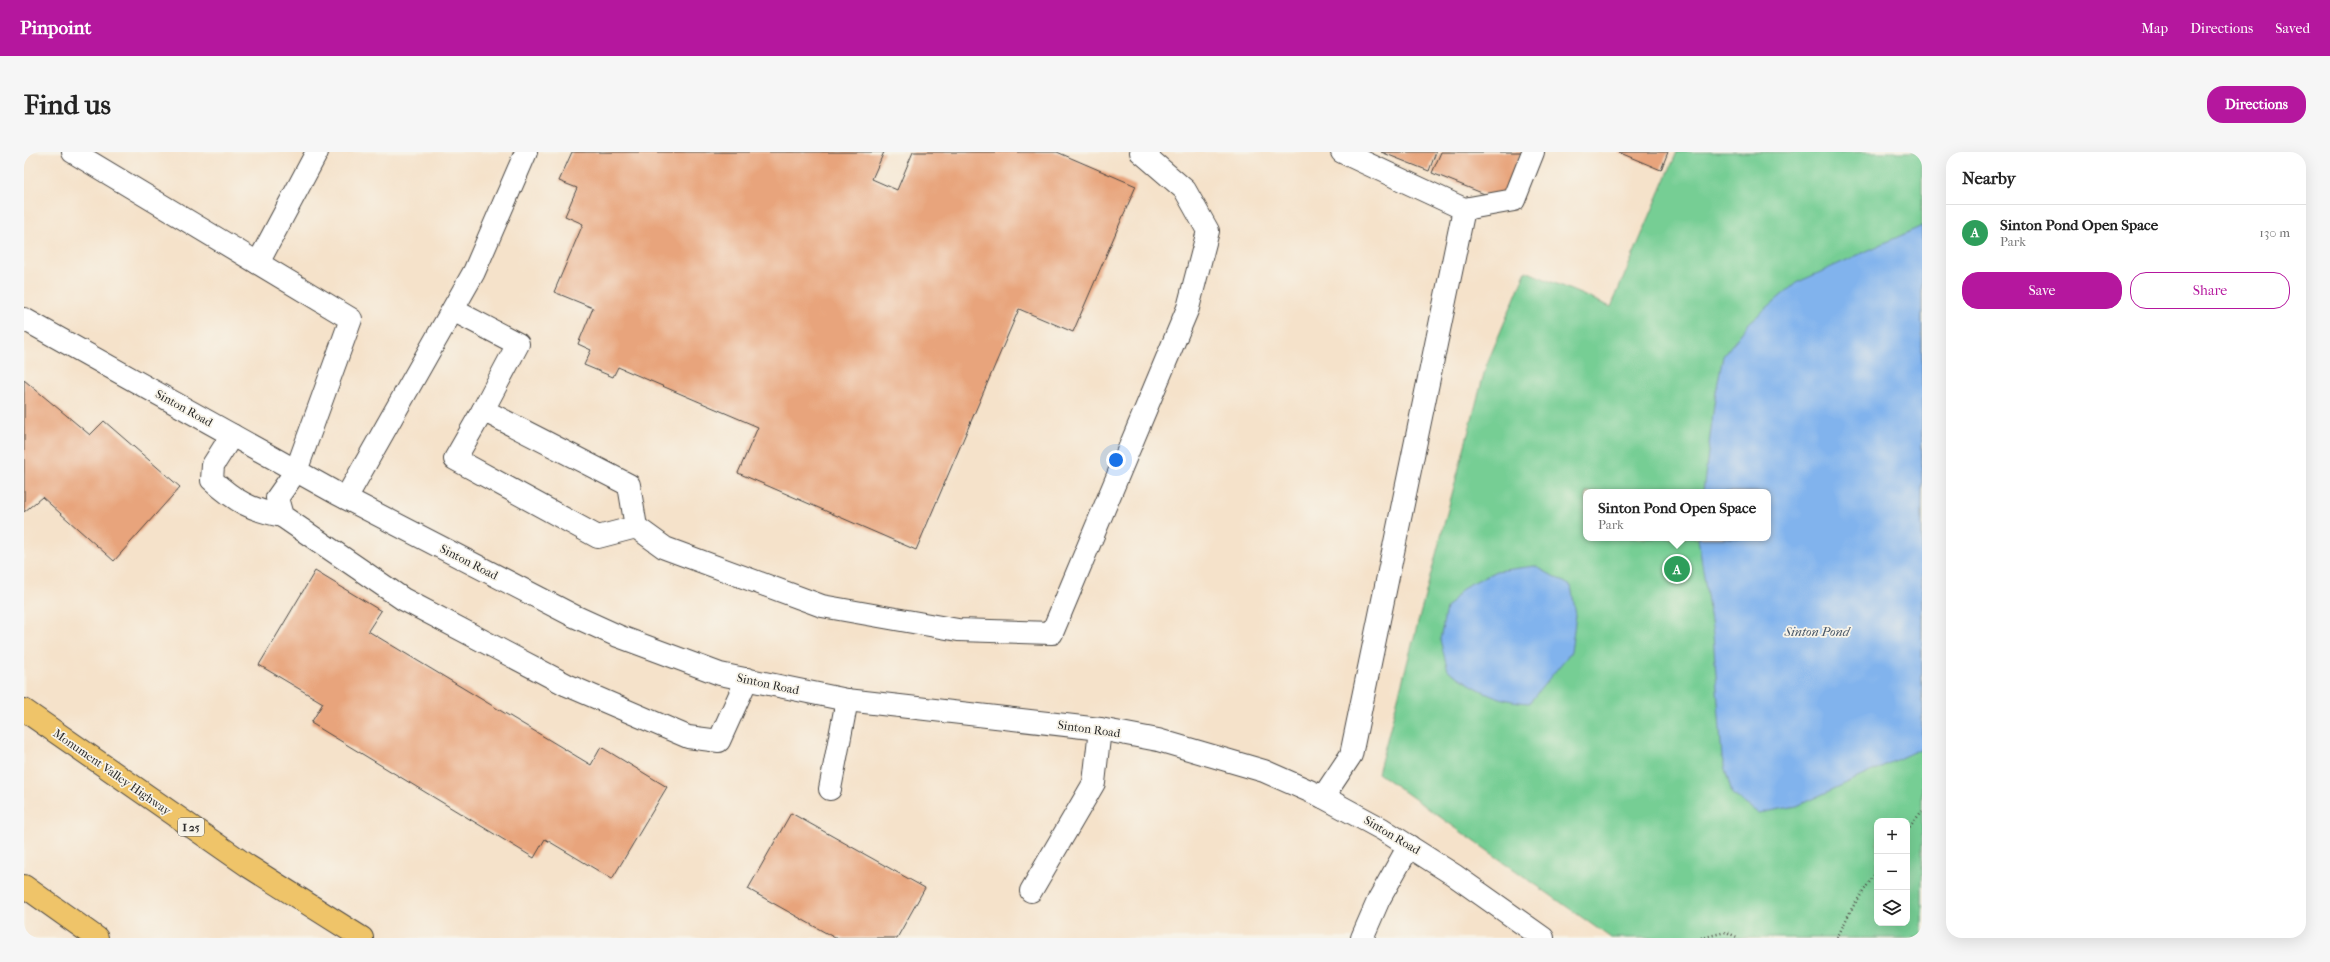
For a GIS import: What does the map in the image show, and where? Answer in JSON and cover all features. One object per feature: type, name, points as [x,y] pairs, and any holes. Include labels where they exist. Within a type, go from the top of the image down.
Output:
[{"type":"highway","name":"Monument Valley Highway","points":[[24,710],[248,866],[362,938]]},
{"type":"highway","points":[[24,886],[97,938]]},
{"type":"street","points":[[73,152],[351,319],[296,471],[277,498],[282,516]]},
{"type":"street","points":[[258,263],[317,152]]},
{"type":"street","points":[[346,498],[474,272],[526,152]]},
{"type":"street","points":[[483,410],[629,485],[636,527],[665,548],[822,606],[958,630],[1052,633],[1188,308],[1208,231],[1185,190],[1141,152]]},
{"type":"street","points":[[1342,152],[1464,209],[1514,200],[1533,152]]},
{"type":"street","points":[[1323,797],[1351,754],[1464,209]]},
{"type":"street","points":[[453,310],[518,344],[455,459],[598,537],[636,527]]},
{"type":"street","name":"Sinton Road","points":[[24,319],[346,498],[574,616],[670,656],[720,674],[847,700],[1100,729],[1158,740],[1264,770],[1323,797],[1409,846],[1454,874],[1543,938]]},
{"type":"street","points":[[232,435],[213,465],[212,480],[231,498],[257,511],[282,516],[404,599],[567,685],[688,737],[719,741],[747,679]]},
{"type":"street","points":[[830,789],[847,700]]},
{"type":"street","points":[[1031,891],[1094,783],[1100,729]]},
{"type":"street","points":[[1362,938],[1379,899],[1409,846]]},
{"type":"path","points":[[1910,826],[1922,811]]},
{"type":"path","points":[[1837,938],[1852,908],[1874,875]]},
{"type":"path","points":[[1701,938],[1726,932],[1739,938]]},
{"type":"green space","points":[[1677,152],[1922,152],[1922,938],[1611,938],[1378,773],[1486,366],[1526,271],[1611,307]]},
{"type":"water","name":"Sinton Pond","points":[[1922,226],[1922,748],[1797,806],[1759,813],[1732,794],[1722,758],[1713,634],[1698,541],[1771,541],[1771,489],[1703,489],[1715,397],[1723,356],[1750,322],[1796,283]]},
{"type":"water","points":[[1535,566],[1571,586],[1576,615],[1571,652],[1529,703],[1517,702],[1506,700],[1477,688],[1448,670],[1440,640],[1446,608],[1464,587],[1496,571]]},
{"type":"building","points":[[572,152],[884,152],[872,179],[897,190],[913,152],[1057,152],[1136,186],[1073,332],[1019,309],[916,550],[738,473],[758,427],[618,367],[613,377],[584,365],[591,350],[578,344],[593,308],[554,292],[583,224],[565,216],[577,188],[559,181]]},
{"type":"building","points":[[1381,152],[1436,152],[1429,171]]},
{"type":"building","points":[[1441,152],[1522,152],[1502,201],[1432,173]]},
{"type":"building","points":[[1618,152],[1668,152],[1661,170]]},
{"type":"building","points":[[24,380],[90,435],[104,421],[180,487],[114,561],[42,497],[24,512]]},
{"type":"building","points":[[315,571],[381,611],[368,631],[591,765],[601,747],[667,787],[612,879],[545,839],[534,858],[311,723],[323,703],[259,665]]},
{"type":"building","points":[[791,813],[925,888],[897,938],[835,938],[748,889]]},
{"type":"place","name":"Sinton Pond Open Space","points":[[1677,569]]}]
